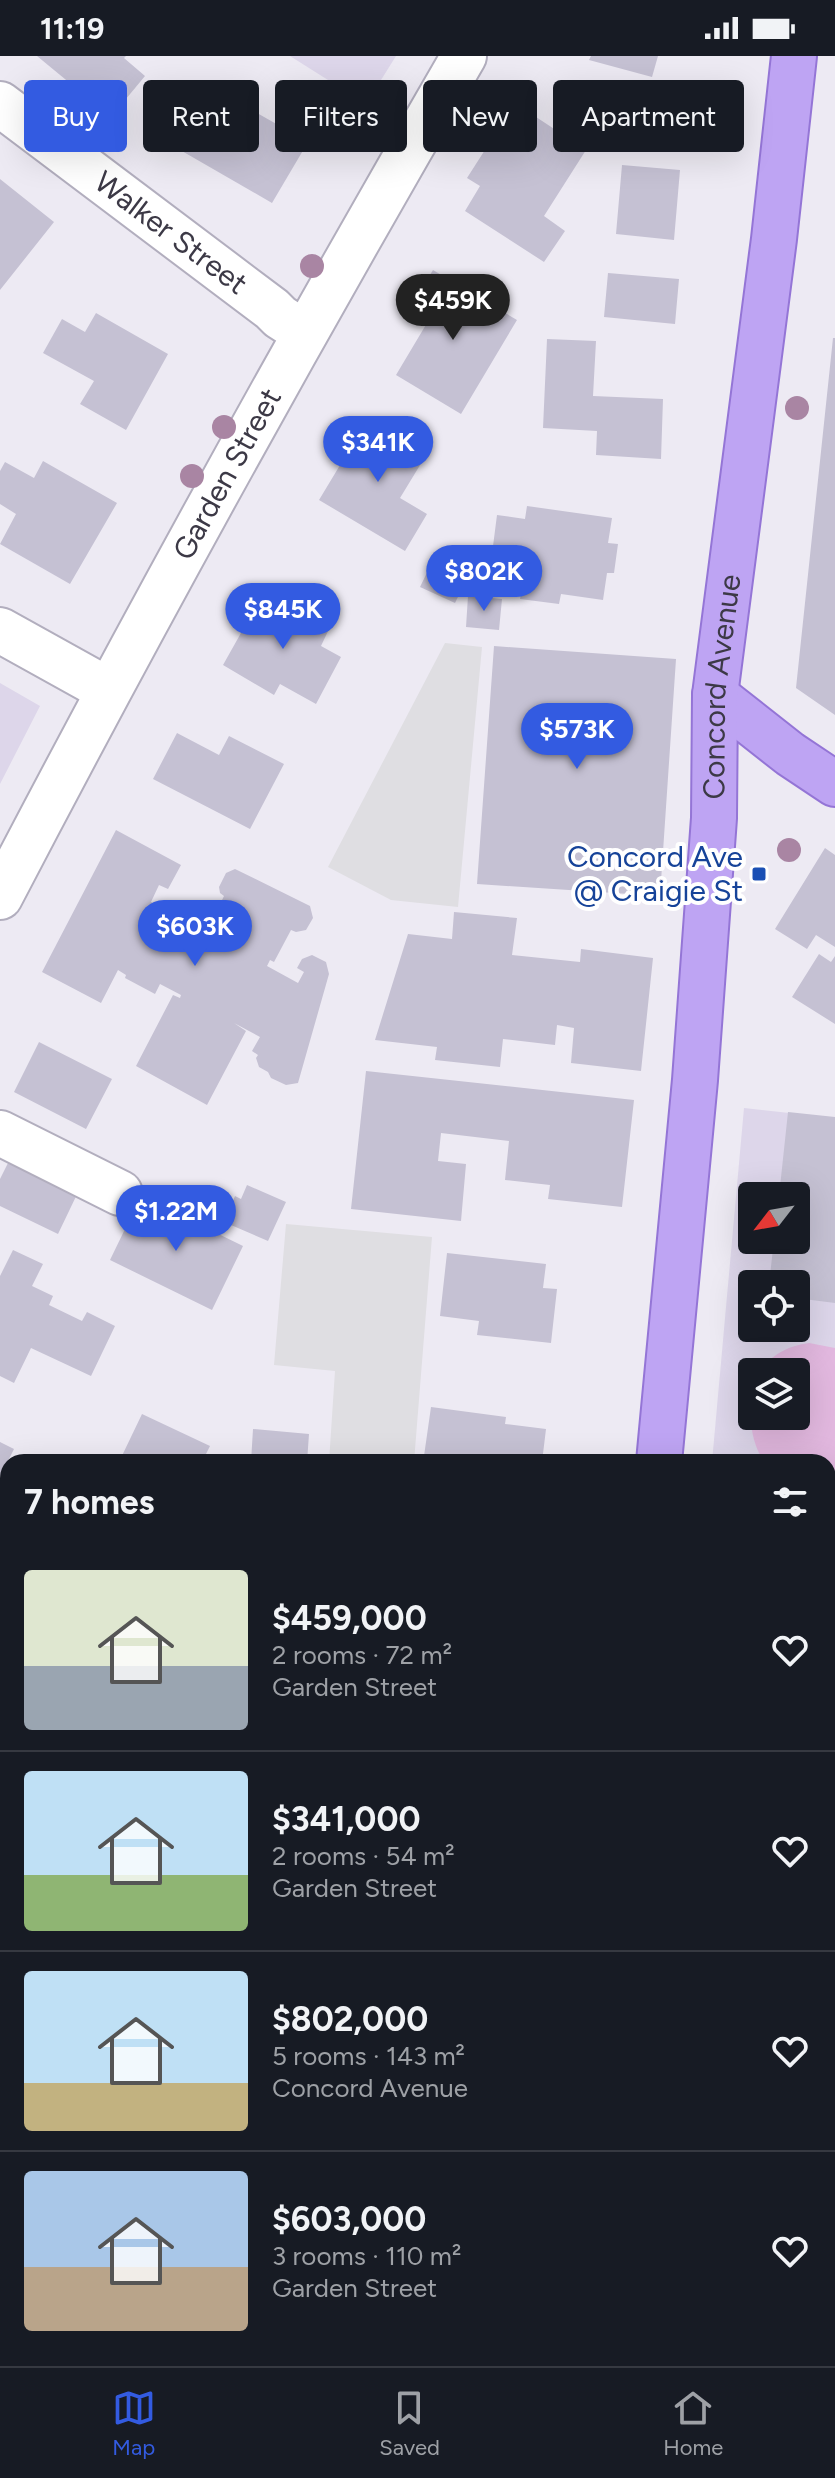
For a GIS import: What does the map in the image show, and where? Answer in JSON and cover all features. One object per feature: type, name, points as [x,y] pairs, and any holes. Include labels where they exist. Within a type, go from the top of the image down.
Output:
[{"type":"main road","name":"Concord Avenue","points":[[660,1454],[695,1080],[713,834],[715,695],[774,239],[794,56]]},
{"type":"main road","points":[[715,695],[790,754],[835,784]]},
{"type":"street","name":"Garden Street","points":[[0,897],[108,690],[305,333],[464,56]]},
{"type":"street","name":"Walker Street","points":[[0,104],[305,333]]},
{"type":"street","points":[[0,630],[108,690]]},
{"type":"street","points":[[0,1133],[120,1193]]},
{"type":"shaded area","points":[[290,56],[396,56],[381,80],[328,80]]},
{"type":"shaded area","points":[[445,643],[482,647],[458,907],[391,900],[328,867]]},
{"type":"shaded area","points":[[0,683],[40,706],[0,784]]},
{"type":"shaded area","points":[[744,1108],[835,1118],[835,1454],[713,1454]]},
{"type":"shaded area","points":[[286,1224],[432,1237],[415,1454],[330,1454],[335,1371],[274,1365]]},
{"type":"green space","points":[[809,1343],[835,1348],[835,1454],[760,1454],[752,1430],[810,1430],[810,1358],[774,1358]]},
{"type":"building","points":[[37,56],[126,56],[124,58],[145,76],[127,98],[127,80],[66,80]]},
{"type":"building","points":[[591,56],[658,56],[652,77],[589,60]]},
{"type":"building","points":[[259,114],[275,123],[275,152],[302,152],[272,203],[184,152],[259,152]]},
{"type":"building","points":[[537,118],[553,128],[553,152],[585,152],[544,216],[565,231],[544,262],[465,211],[480,186],[467,178],[484,152],[537,152]]},
{"type":"building","points":[[622,165],[680,170],[674,240],[616,234]]},
{"type":"building","points":[[0,179],[54,222],[0,290]]},
{"type":"building","points":[[433,270],[517,320],[461,414],[396,375],[427,323],[408,311]]},
{"type":"building","points":[[608,273],[679,279],[675,324],[604,317]]},
{"type":"building","points":[[96,313],[168,354],[126,430],[80,404],[94,381],[43,353],[62,319],[85,332]]},
{"type":"building","points":[[835,338],[835,715],[796,688]]},
{"type":"building","points":[[547,339],[596,341],[593,396],[663,399],[661,459],[596,455],[597,431],[543,428]]},
{"type":"building","points":[[369,417],[428,452],[400,498],[427,514],[405,551],[319,500]]},
{"type":"building","points":[[43,461],[117,503],[70,584],[0,544],[16,514],[0,504],[0,471],[5,462],[34,478]]},
{"type":"building","points":[[527,506],[612,518],[608,543],[618,544],[614,573],[607,573],[603,600],[561,594],[559,604],[520,599],[522,590],[488,585],[497,515],[525,519]]},
{"type":"building","points":[[438,550],[473,566],[455,603],[420,587]]},
{"type":"building","points":[[264,592],[329,629],[321,646],[341,657],[316,704],[280,684],[274,695],[223,665]]},
{"type":"building","points":[[468,596],[502,599],[499,630],[466,627]]},
{"type":"building","points":[[494,646],[676,659],[660,896],[477,884]]},
{"type":"building","points":[[177,733],[219,755],[229,736],[284,764],[250,829],[153,779]]},
{"type":"building","points":[[116,830],[181,865],[168,889],[159,885],[151,902],[165,910],[167,905],[193,918],[189,925],[211,937],[213,932],[208,929],[224,896],[219,887],[226,873],[235,869],[310,906],[313,918],[306,930],[291,930],[274,962],[270,960],[267,966],[298,983],[304,972],[297,968],[302,959],[312,955],[326,962],[329,974],[298,1083],[286,1085],[271,1078],[259,1067],[258,1055],[252,1051],[260,1037],[234,1023],[246,1031],[207,1105],[136,1066],[173,995],[180,998],[181,995],[160,984],[155,994],[125,978],[126,975],[118,970],[101,1003],[42,972]]},
{"type":"building","points":[[825,848],[835,855],[835,947],[816,935],[807,949],[775,929]]},
{"type":"building","points":[[454,912],[517,918],[512,955],[580,962],[581,949],[653,958],[641,1071],[571,1063],[574,1028],[557,1025],[555,1045],[503,1039],[500,1067],[435,1060],[437,1047],[375,1040],[408,934],[452,939]]},
{"type":"building","points":[[819,954],[831,962],[835,956],[835,1024],[792,997]]},
{"type":"building","points":[[39,1042],[112,1079],[86,1129],[14,1092]]},
{"type":"building","points":[[366,1071],[634,1100],[622,1207],[548,1199],[550,1185],[505,1180],[509,1141],[441,1133],[438,1161],[466,1164],[461,1221],[351,1209]]},
{"type":"building","points":[[788,1112],[835,1117],[835,1303],[810,1300],[810,1270],[771,1270],[772,1254],[810,1254],[810,1182],[780,1182]]},
{"type":"building","points":[[13,1153],[81,1186],[58,1234],[0,1206],[0,1179]]},
{"type":"building","points":[[247,1185],[286,1202],[268,1241],[224,1222],[235,1196],[241,1199]]},
{"type":"building","points":[[141,1196],[243,1246],[212,1310],[110,1260]]},
{"type":"building","points":[[13,1250],[43,1264],[32,1286],[53,1296],[49,1305],[82,1321],[87,1312],[115,1326],[91,1376],[31,1348],[14,1383],[0,1376],[0,1276]]},
{"type":"building","points":[[447,1253],[546,1264],[543,1288],[557,1289],[551,1343],[477,1335],[479,1321],[440,1316]]},
{"type":"building","points":[[431,1407],[506,1417],[505,1424],[546,1429],[543,1454],[424,1454]]},
{"type":"building","points":[[142,1414],[210,1446],[206,1454],[123,1454]]},
{"type":"building","points":[[253,1429],[309,1434],[308,1454],[251,1454]]},
{"type":"building","points":[[0,1442],[14,1449],[12,1454],[0,1454]]},
{"type":"place","name":"Concord Ave @ Craigie St","points":[[759,874]]}]
